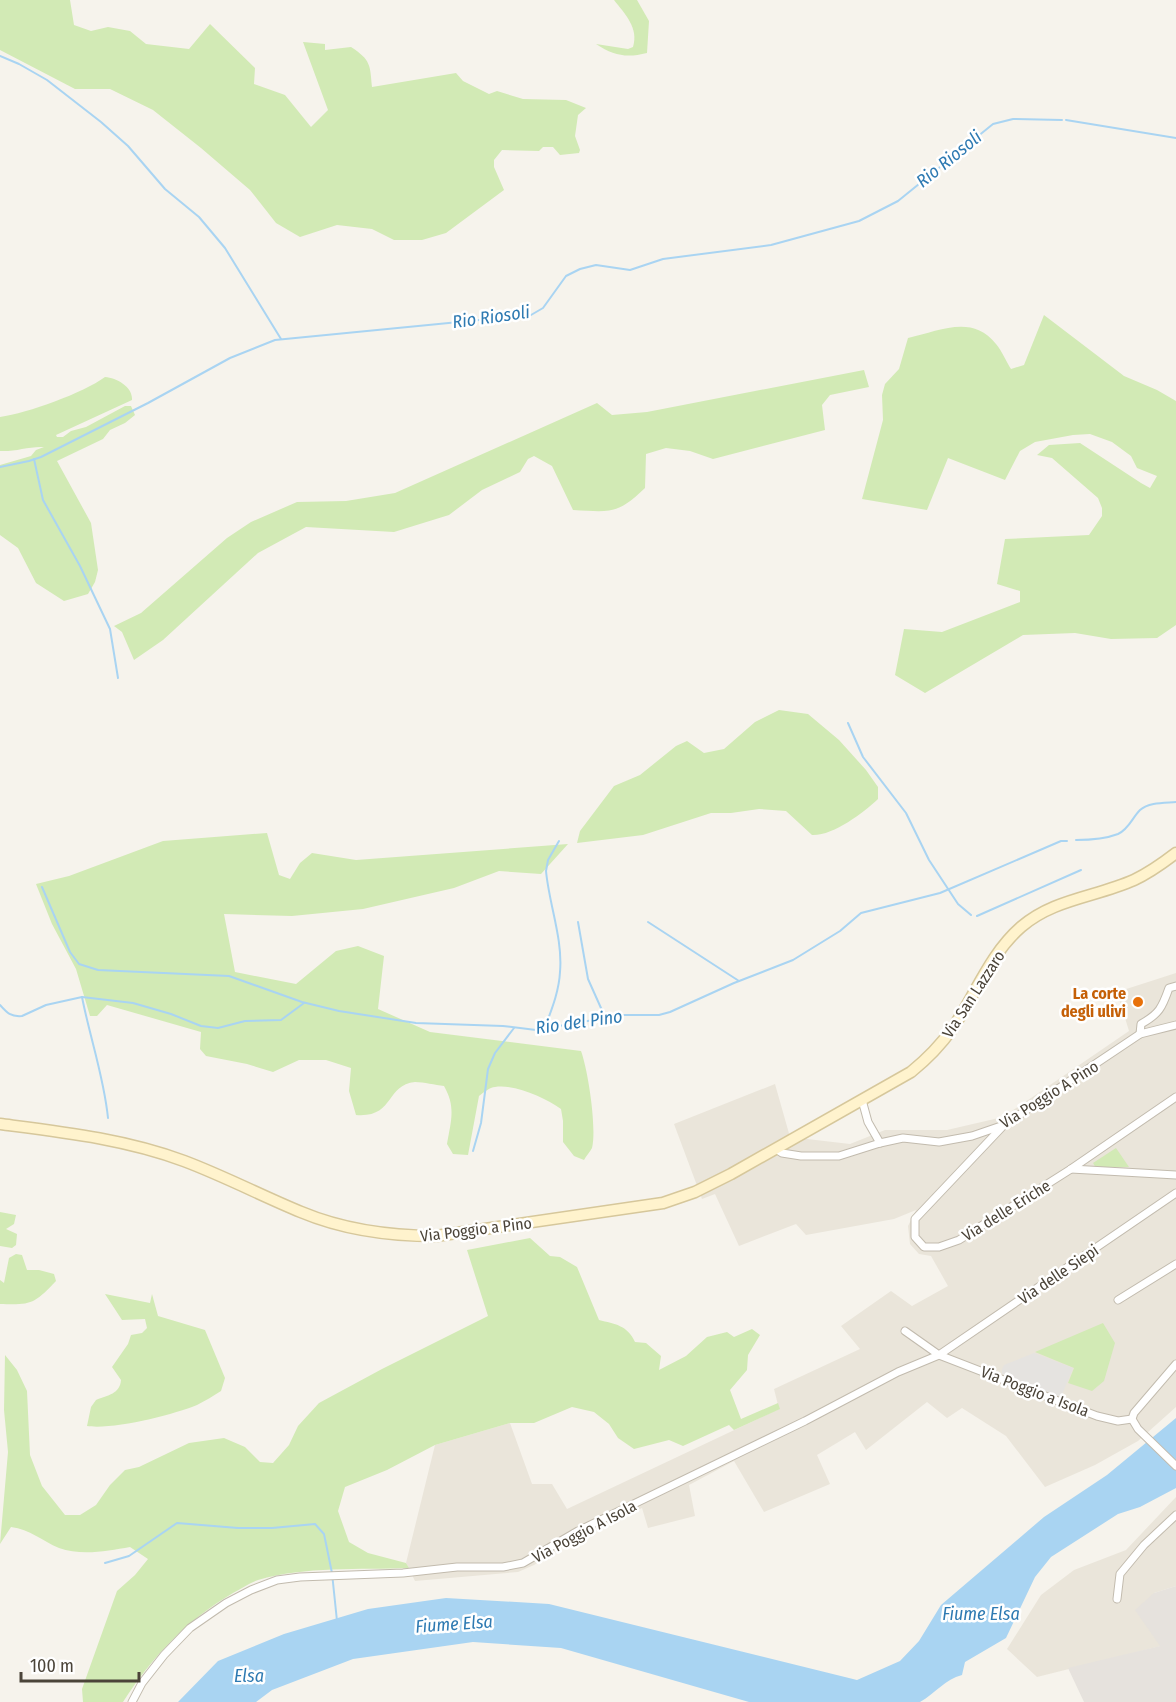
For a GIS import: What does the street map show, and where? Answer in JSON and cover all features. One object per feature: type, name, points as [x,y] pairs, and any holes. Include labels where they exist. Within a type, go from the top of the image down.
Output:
[{"type":"street","name":"Via San Lazzaro","points":[[777,1149],[911,1072],[931,1056],[953,1028],[999,951],[1021,927],[1054,906],[1133,880],[1176,853]]},
{"type":"street","points":[[1140,1034],[1141,1024],[1153,1017],[1162,1007],[1169,988],[1176,986]]},
{"type":"street","name":"Via Poggio A Pino","points":[[777,1149],[782,1153],[801,1156],[839,1156],[903,1138],[939,1142],[954,1141],[1004,1125],[1140,1034],[1176,1025]]},
{"type":"street","points":[[1071,1169],[1176,1097]]},
{"type":"street","points":[[862,1100],[868,1122],[880,1143]]},
{"type":"street","name":"Via Poggio a Pino","points":[[0,1124],[76,1134],[143,1148],[183,1161],[303,1213],[362,1230],[403,1236],[436,1236],[663,1203],[694,1192],[777,1149]]},
{"type":"street","name":"Via delle Eriche","points":[[1004,1125],[915,1219],[915,1237],[924,1247],[939,1247],[959,1240],[1071,1169]]},
{"type":"street","points":[[1071,1169],[1176,1175]]},
{"type":"street","name":"Via delle Siepi","points":[[939,1355],[1176,1193]]},
{"type":"street","points":[[1118,1300],[1176,1264]]},
{"type":"street","points":[[905,1331],[939,1355]]},
{"type":"street","name":"Via Poggio a Isola","points":[[939,1355],[1097,1416],[1118,1421],[1132,1419]]},
{"type":"street","name":"Via Poggio A Isola","points":[[132,1702],[142,1683],[164,1655],[190,1628],[226,1603],[251,1590],[277,1580],[403,1573],[457,1567],[503,1567],[523,1563],[578,1531],[805,1421],[898,1372],[939,1355]]},
{"type":"street","points":[[1176,1364],[1134,1413],[1132,1419],[1138,1429],[1176,1466]]},
{"type":"street","points":[[1117,1599],[1120,1574],[1144,1545],[1176,1515]]},
{"type":"shaded area","points":[[1176,973],[1176,1407],[1138,1441],[1095,1465],[1045,1487],[1006,1436],[962,1408],[947,1418],[927,1402],[866,1450],[855,1432],[817,1455],[830,1484],[764,1512],[734,1461],[689,1485],[695,1516],[648,1528],[642,1508],[581,1536],[534,1565],[518,1572],[415,1581],[406,1563],[435,1445],[510,1423],[532,1484],[552,1484],[567,1509],[779,1409],[774,1389],[860,1349],[841,1326],[891,1291],[912,1306],[948,1286],[931,1256],[919,1254],[910,1244],[908,1226],[916,1210],[894,1219],[806,1235],[796,1224],[739,1246],[715,1194],[702,1199],[674,1124],[775,1084],[790,1137],[850,1144],[885,1130],[947,1130],[1003,1117],[1129,1031],[1117,992]]},
{"type":"shaded area","points":[[1034,1353],[1073,1368],[1061,1397],[1002,1374],[1004,1365]]},
{"type":"shaded area","points":[[1176,1497],[1176,1586],[1154,1593],[1161,1646],[1037,1677],[1007,1649],[1041,1595],[1074,1570],[1126,1550]]},
{"type":"shaded area","points":[[1176,1586],[1176,1702],[1084,1702],[1068,1668],[1160,1646],[1135,1610],[1154,1593]]},
{"type":"green space","points":[[0,0],[70,0],[74,25],[91,31],[108,27],[130,31],[146,44],[189,49],[210,24],[255,68],[254,84],[285,95],[311,127],[328,110],[303,42],[325,44],[325,50],[351,47],[366,60],[371,73],[372,87],[456,73],[463,81],[489,94],[497,91],[523,99],[566,100],[586,108],[578,115],[575,136],[580,150],[579,153],[560,155],[553,147],[543,147],[539,151],[502,150],[494,160],[494,167],[504,190],[446,233],[422,240],[394,240],[372,229],[337,225],[300,237],[276,223],[250,190],[153,110],[110,89],[75,89],[0,50]]},
{"type":"green space","points":[[614,0],[637,0],[649,21],[647,53],[621,55],[596,44],[628,49],[633,47],[633,27]]},
{"type":"green space","points":[[1044,315],[1124,376],[1176,401],[1176,625],[1157,638],[1111,639],[1075,633],[1023,635],[925,693],[895,675],[904,629],[942,632],[1020,602],[1020,591],[997,584],[1005,539],[1089,535],[1102,516],[1098,498],[1052,458],[1037,455],[1049,445],[1080,443],[1150,488],[1157,476],[1137,468],[1131,456],[1112,442],[1090,434],[1073,435],[1035,442],[1020,451],[1005,480],[948,458],[927,510],[862,499],[883,420],[882,395],[885,384],[899,369],[908,338],[955,327],[977,329],[996,344],[1011,369],[1024,365]]},
{"type":"green space","points":[[864,370],[869,387],[830,395],[822,405],[825,430],[713,459],[690,451],[666,448],[646,454],[645,488],[627,503],[612,510],[573,510],[552,466],[534,456],[528,459],[520,472],[482,490],[449,515],[394,532],[306,527],[258,553],[163,640],[134,660],[122,632],[114,626],[141,613],[227,538],[251,522],[297,502],[346,501],[395,493],[597,403],[612,415],[647,412]]},
{"type":"green space","points":[[105,377],[114,379],[127,387],[132,400],[56,435],[63,437],[125,406],[131,406],[135,415],[110,430],[103,439],[57,461],[91,523],[98,570],[95,582],[88,594],[64,601],[36,583],[18,548],[0,535],[0,465],[31,456],[36,450],[44,447],[0,451],[0,417],[55,402]]},
{"type":"green space","points":[[779,710],[808,714],[839,740],[878,787],[878,799],[847,823],[820,834],[812,835],[786,811],[759,809],[711,813],[643,835],[577,843],[580,831],[614,786],[640,775],[676,746],[687,741],[704,753],[724,749],[755,722]]},
{"type":"green space","points":[[267,833],[279,875],[290,879],[300,863],[312,853],[356,860],[568,844],[541,874],[499,871],[454,888],[363,909],[292,916],[224,914],[235,972],[296,984],[336,951],[358,946],[384,956],[378,1009],[430,1032],[581,1051],[593,1114],[592,1148],[584,1160],[574,1156],[563,1142],[561,1109],[539,1096],[521,1090],[493,1087],[479,1096],[468,1155],[453,1154],[447,1144],[451,1108],[444,1086],[418,1082],[405,1084],[377,1112],[369,1115],[356,1115],[349,1091],[351,1068],[326,1060],[299,1060],[273,1072],[206,1056],[200,1049],[201,1032],[107,1005],[97,1016],[90,1016],[76,969],[52,924],[36,884],[69,876],[163,841]]},
{"type":"green space","points":[[1116,1148],[1129,1167],[1096,1168],[1093,1163]]},
{"type":"green space","points":[[0,1212],[16,1215],[14,1224],[6,1229],[17,1234],[16,1245],[12,1248],[0,1246]]},
{"type":"green space","points":[[530,1238],[550,1256],[560,1257],[577,1267],[599,1320],[624,1329],[635,1342],[646,1343],[661,1356],[659,1370],[686,1356],[707,1337],[727,1332],[734,1337],[752,1329],[760,1335],[748,1355],[747,1370],[730,1390],[741,1419],[778,1403],[780,1409],[734,1430],[729,1425],[683,1446],[669,1440],[634,1449],[618,1438],[609,1424],[594,1412],[572,1407],[534,1423],[510,1423],[435,1445],[387,1470],[345,1487],[338,1511],[349,1542],[368,1553],[406,1563],[409,1568],[295,1572],[255,1581],[216,1604],[186,1627],[158,1655],[123,1702],[83,1702],[82,1689],[117,1591],[148,1559],[130,1547],[94,1552],[67,1550],[24,1530],[11,1527],[0,1544],[8,1452],[4,1410],[5,1355],[17,1370],[27,1391],[30,1455],[42,1486],[65,1515],[80,1515],[96,1505],[110,1485],[125,1470],[139,1467],[189,1443],[224,1438],[245,1447],[260,1462],[273,1463],[289,1445],[298,1426],[319,1403],[488,1316],[467,1250]]},
{"type":"green space","points":[[16,1254],[22,1255],[27,1270],[54,1274],[56,1281],[32,1302],[0,1304],[0,1280],[4,1283],[9,1258]]},
{"type":"green space","points":[[105,1294],[150,1303],[152,1294],[158,1316],[205,1330],[225,1378],[221,1391],[197,1405],[158,1417],[111,1426],[87,1426],[91,1407],[96,1400],[113,1393],[120,1385],[121,1380],[112,1367],[128,1344],[131,1335],[142,1333],[147,1328],[145,1319],[122,1320]]},
{"type":"green space","points":[[1103,1323],[1115,1343],[1104,1381],[1092,1391],[1068,1383],[1074,1368],[1035,1352]]},
{"type":"water","name":"Elsa","points":[[1176,1418],[1176,1488],[1140,1507],[1118,1514],[1051,1557],[1035,1577],[1006,1638],[965,1662],[962,1675],[920,1702],[749,1702],[561,1648],[473,1642],[353,1659],[272,1690],[256,1702],[178,1702],[218,1661],[284,1634],[368,1609],[446,1598],[549,1604],[857,1680],[900,1661],[919,1641],[941,1605],[1044,1517],[1107,1475]]},
{"type":"waterway","points":[[0,56],[47,80],[101,122],[128,146],[165,189],[199,217],[225,248],[281,339]]},
{"type":"waterway","name":"Rio Riosoli","points":[[0,467],[41,457],[148,403],[230,358],[275,340],[531,315],[543,308],[566,276],[580,269],[596,265],[630,270],[663,259],[771,245],[859,221],[898,201],[993,124],[1013,119],[1062,120]]},
{"type":"waterway","name":"Rio Riosoli","points":[[1066,120],[1176,138]]},
{"type":"waterway","points":[[34,459],[43,500],[80,566],[110,629],[118,678]]},
{"type":"waterway","points":[[848,723],[863,757],[906,813],[929,860],[958,904],[971,915]]},
{"type":"waterway","name":"Rio del Pino","points":[[1076,840],[1097,839],[1118,834],[1144,807],[1157,803],[1176,802]]},
{"type":"waterway","points":[[544,1030],[552,1009],[560,972],[560,947],[546,871],[548,860],[559,841]]},
{"type":"waterway","name":"Rio del Pino","points":[[42,887],[70,952],[79,964],[98,970],[229,976],[302,1002],[339,1011],[416,1023],[503,1026],[536,1030],[622,1015],[659,1015],[670,1012],[793,960],[840,931],[861,913],[940,893],[1061,841],[1067,841]]},
{"type":"waterway","points":[[977,916],[1081,870]]},
{"type":"waterway","points":[[578,922],[588,979],[605,1017]]},
{"type":"waterway","points":[[648,922],[739,981]]},
{"type":"waterway","points":[[82,997],[108,1118]]},
{"type":"waterway","name":"Rio del Pino","points":[[0,1005],[10,1014],[22,1016],[46,1005],[82,997],[133,1003],[201,1026],[218,1028],[245,1021],[281,1020],[304,1003]]},
{"type":"waterway","points":[[473,1151],[481,1123],[488,1069],[495,1053],[514,1028]]},
{"type":"waterway","points":[[105,1563],[129,1556],[177,1523],[238,1528],[315,1524],[324,1534],[332,1573],[337,1621]]},
{"type":"place","name":"La corte degli ulivi","points":[[1138,1002]]},
{"type":"water label","name":"Fiume Elsa","points":[[981,1614]]},
{"type":"water label","name":"Fiume Elsa","points":[[454,1624]]}]
